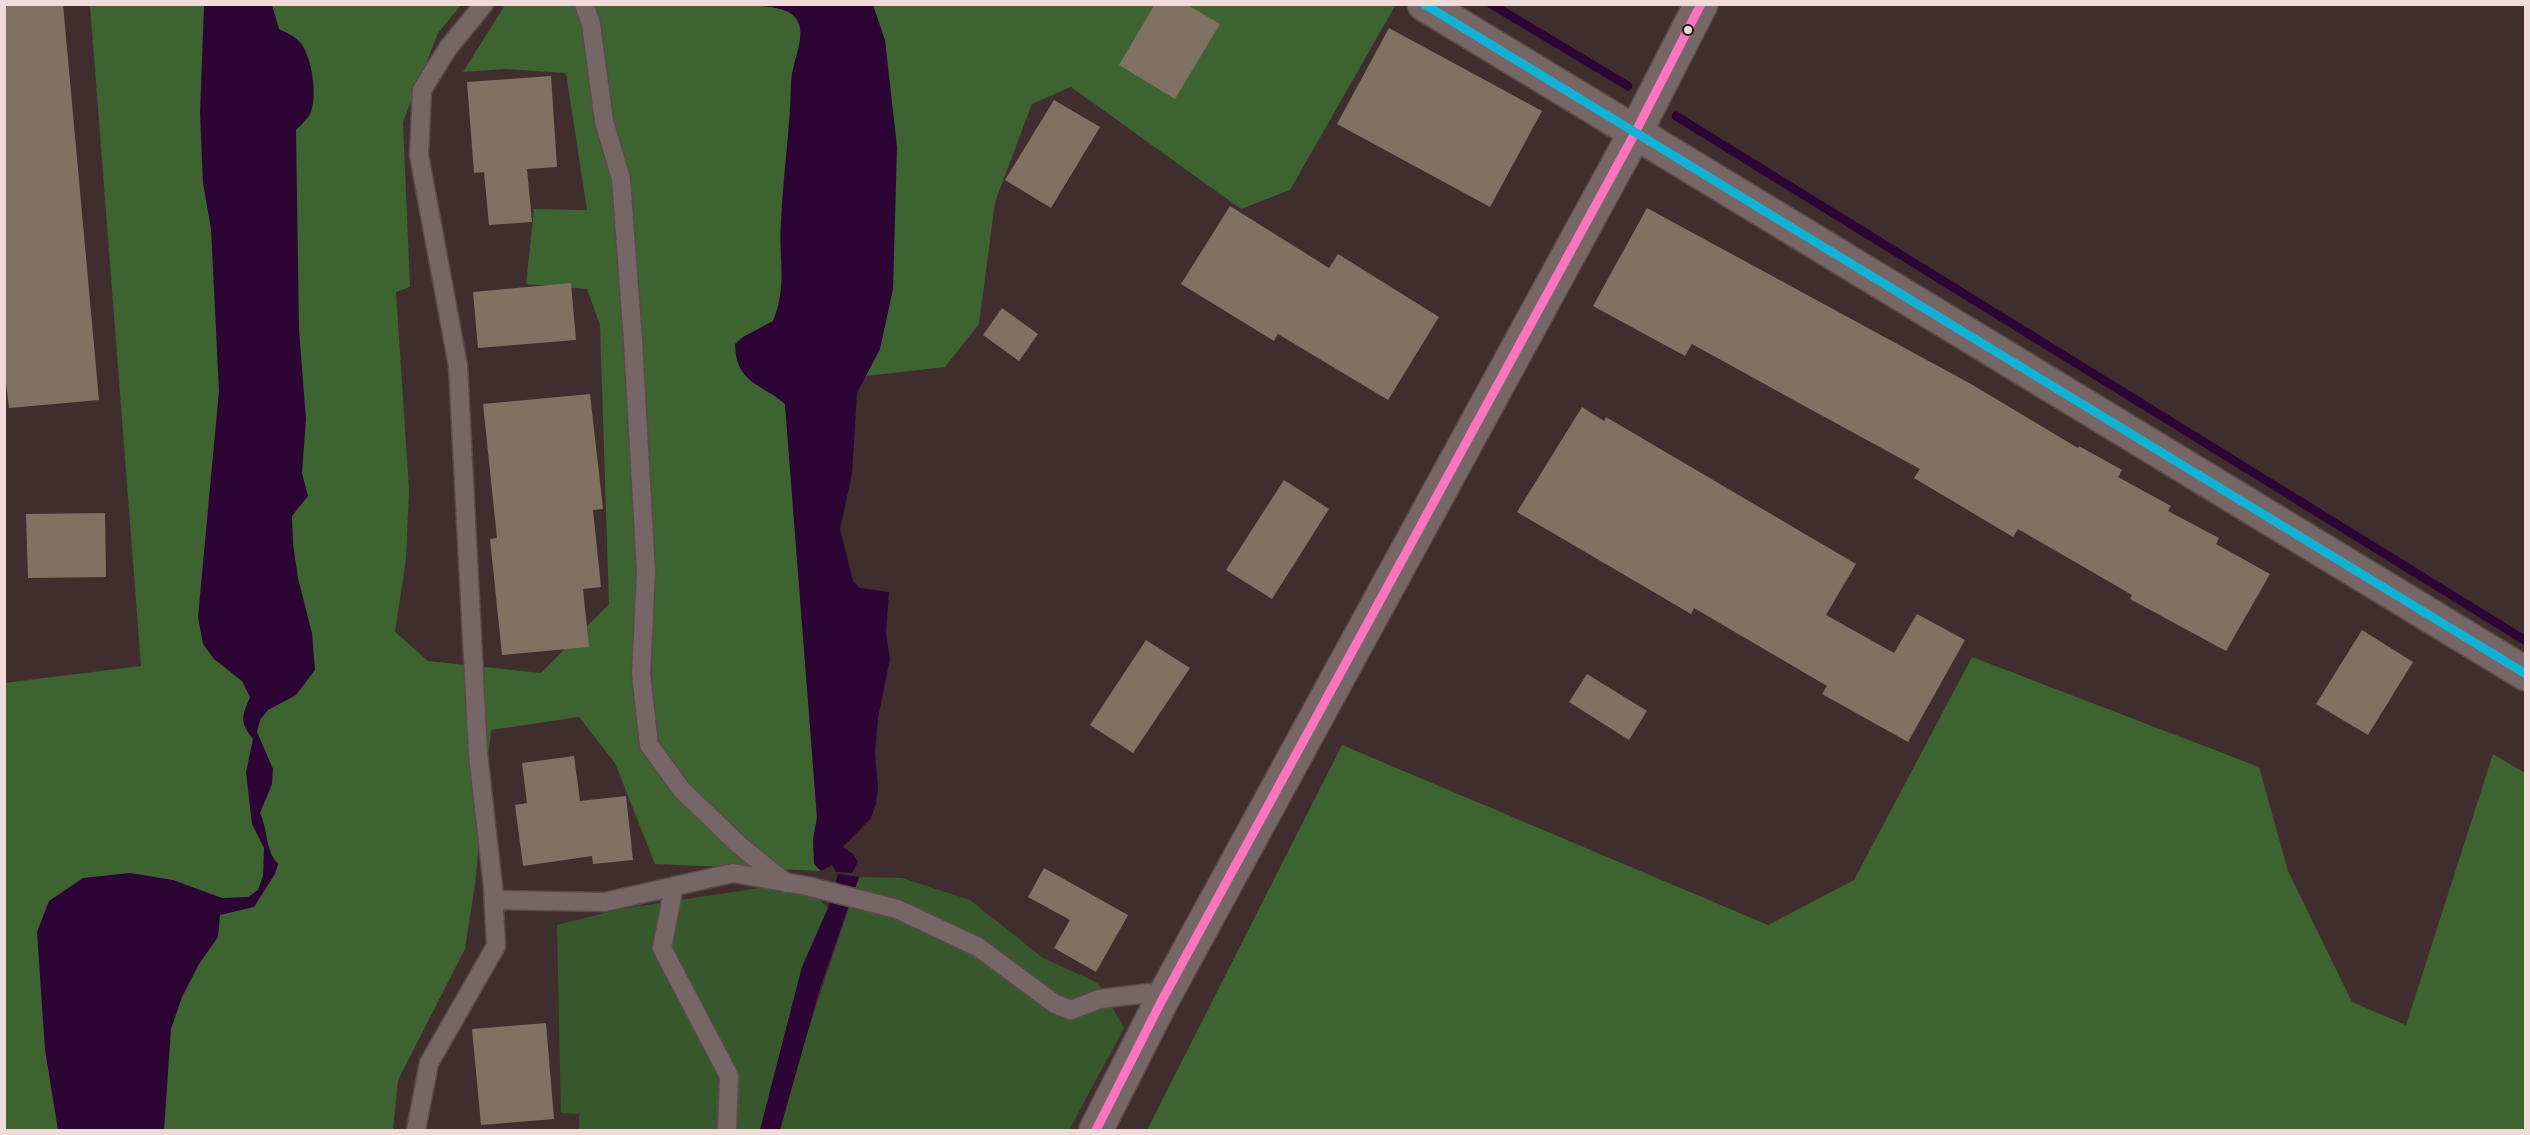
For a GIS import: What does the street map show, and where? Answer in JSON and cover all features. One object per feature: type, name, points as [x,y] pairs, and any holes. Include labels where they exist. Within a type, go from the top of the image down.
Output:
[{"type":"street","points":[[1424,4],[2526,674]]},
{"type":"street","points":[[1096,1131],[1162,1000],[1635,133],[1701,4]]},
{"type":"lane","points":[[416,1131],[429,1063],[496,945],[494,900],[478,754],[458,366],[419,154],[422,90],[448,48],[484,4]]},
{"type":"lane","points":[[584,4],[591,24],[604,121],[621,179],[633,341],[645,572],[640,674],[649,745],[682,790],[739,845],[786,883]]},
{"type":"lane","points":[[494,900],[605,902],[734,873],[897,909],[978,947],[1055,1004],[1071,1010],[1100,999],[1148,993],[1162,1000]]},
{"type":"lane","points":[[674,886],[662,948],[729,1076],[727,1131]]},
{"type":"green space","points":[[1393,4],[1395,6],[1290,190],[1241,209],[1071,87],[1032,104],[995,202],[979,324],[945,367],[866,376],[785,404],[817,817],[813,851],[821,871],[655,864],[615,763],[579,717],[491,730],[475,884],[465,949],[398,1080],[393,1130],[5,1130],[4,683],[141,666],[90,5],[461,5],[438,33],[403,122],[410,287],[396,292],[409,490],[406,559],[395,632],[428,661],[541,673],[609,604],[600,325],[587,289],[526,284],[534,209],[587,210],[566,73],[506,69],[463,72],[505,5]]},
{"type":"green space","points":[[1972,657],[2259,767],[2288,871],[2352,1002],[2406,1025],[2493,754],[2525,773],[2525,1130],[1147,1130],[1342,745],[1768,925],[1854,880]]},
{"type":"green space","points":[[859,877],[902,878],[970,900],[1043,958],[1098,983],[1124,1028],[1069,1130],[780,1130],[796,1067]]},
{"type":"green space","points":[[759,888],[818,898],[828,908],[802,967],[760,1130],[579,1130],[579,1114],[561,1113],[557,925],[621,909]]},
{"type":"shaded area","points":[[204,5],[272,5],[279,29],[297,39],[304,47],[313,77],[312,109],[309,116],[296,130],[299,330],[306,419],[302,473],[308,496],[292,516],[298,578],[312,633],[315,670],[296,695],[268,710],[260,720],[257,732],[273,769],[272,784],[260,813],[271,852],[278,864],[275,874],[254,907],[220,915],[218,937],[199,964],[182,997],[171,1029],[164,1130],[58,1130],[45,1050],[37,932],[49,901],[83,878],[130,873],[173,880],[222,898],[248,897],[258,890],[263,876],[264,848],[252,824],[246,772],[253,739],[243,719],[250,697],[242,681],[214,659],[203,644],[198,617],[219,391],[211,229],[203,183],[200,114]]},
{"type":"shaded area","points":[[753,5],[873,5],[885,40],[897,147],[893,289],[880,349],[857,393],[852,474],[840,529],[853,581],[860,588],[889,592],[886,633],[890,659],[878,718],[875,753],[878,789],[876,804],[871,818],[843,847],[853,854],[858,862],[852,873],[836,872],[832,865],[821,871],[814,864],[813,839],[817,817],[785,404],[751,381],[740,367],[736,357],[735,344],[743,337],[773,321],[778,308],[782,272],[780,235],[791,84],[800,36],[798,22],[791,13]]},
{"type":"shaded area","points":[[838,874],[859,877],[820,988],[780,1130],[760,1130],[802,967],[828,908]]},
{"type":"building","points":[[4,4],[63,4],[99,400],[9,408],[4,367]]},
{"type":"building","points":[[1155,4],[1186,4],[1220,24],[1175,99],[1119,65]]},
{"type":"building","points":[[1389,28],[1542,111],[1490,207],[1337,124]]},
{"type":"building","points":[[551,76],[557,167],[527,169],[532,222],[489,225],[484,172],[474,173],[467,82]]},
{"type":"building","points":[[1054,100],[1100,127],[1051,208],[1005,180]]},
{"type":"building","points":[[1230,206],[1329,268],[1338,254],[1439,317],[1388,400],[1278,334],[1274,341],[1181,284]]},
{"type":"building","points":[[1647,208],[1971,384],[2078,448],[2079,446],[2122,470],[2118,477],[2171,506],[2168,511],[2219,538],[2216,544],[2270,574],[2226,651],[2130,599],[2132,595],[2018,529],[2013,537],[1914,478],[1920,469],[1692,344],[1685,356],[1593,306]]},
{"type":"building","points":[[571,283],[576,340],[478,348],[473,292]]},
{"type":"building","points":[[1002,308],[1038,334],[1019,361],[983,335]]},
{"type":"building","points":[[590,394],[603,509],[593,510],[601,587],[583,589],[589,647],[502,655],[490,539],[497,538],[483,404]]},
{"type":"building","points":[[1582,407],[1604,421],[1606,417],[1856,564],[1826,615],[1894,653],[1917,614],[1965,640],[1908,742],[1822,694],[1827,686],[1694,608],[1691,614],[1517,512]]},
{"type":"building","points":[[1284,480],[1329,509],[1272,599],[1226,570]]},
{"type":"building","points":[[105,513],[106,577],[28,578],[26,514]]},
{"type":"building","points":[[2362,630],[2413,662],[2368,735],[2316,704]]},
{"type":"building","points":[[1146,640],[1190,668],[1133,753],[1090,725]]},
{"type":"building","points":[[1587,674],[1647,711],[1629,740],[1569,702]]},
{"type":"building","points":[[574,756],[580,801],[626,796],[633,860],[593,864],[592,856],[523,866],[515,805],[527,803],[522,763]]},
{"type":"building","points":[[1044,868],[1128,915],[1096,972],[1054,948],[1070,920],[1028,897]]},
{"type":"building","points":[[546,1023],[554,1119],[481,1125],[472,1029]]},
{"type":"waterway","points":[[1491,4],[1628,86]]},
{"type":"waterway","points":[[1676,116],[2526,641]]},
{"type":"transit line","points":[[1424,4],[2526,674]]},
{"type":"transit line","points":[[1096,1130],[1162,1000],[1635,133],[1701,4]]}]
